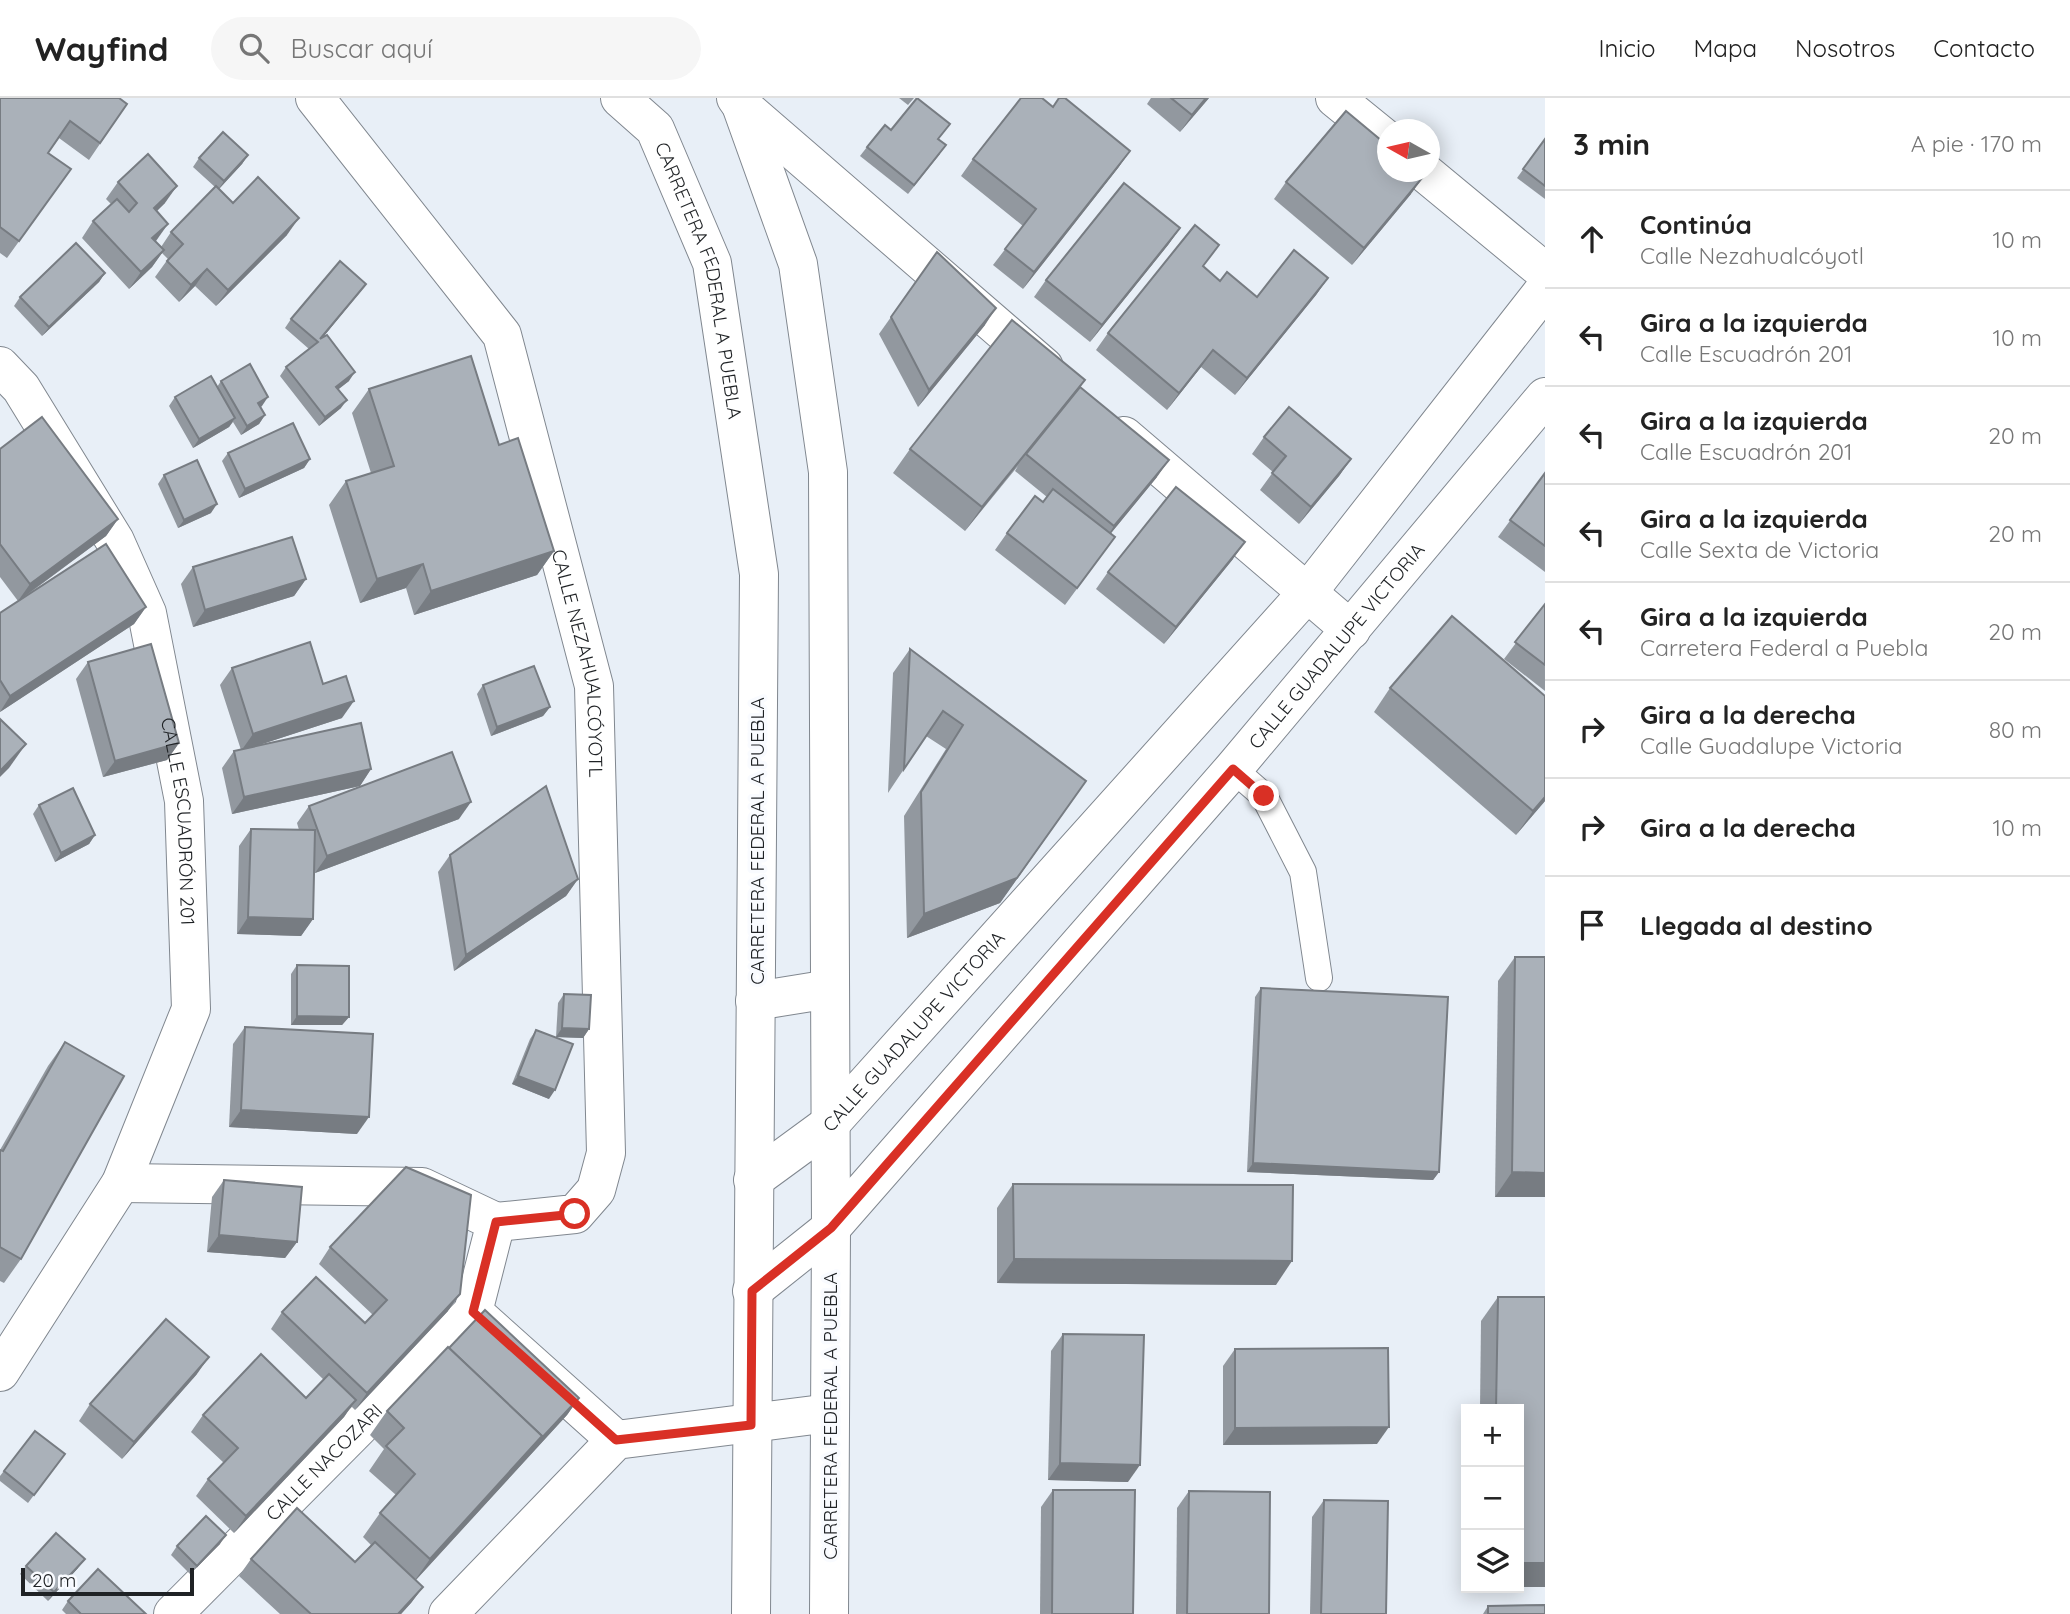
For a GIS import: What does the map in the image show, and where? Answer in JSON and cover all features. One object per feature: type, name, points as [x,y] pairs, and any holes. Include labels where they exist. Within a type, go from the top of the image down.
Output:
[{"type":"street","name":"CALLE NEZAHUALCÓYOTL","points":[[315,98],[502,335],[594,686],[607,1153],[596,1190],[575,1214],[496,1222]]},
{"type":"street","name":"CARRETERA FEDERAL A PUEBLA","points":[[620,98],[655,129],[712,263],[759,574],[751,1614]]},
{"type":"street","points":[[1335,98],[1377,132]]},
{"type":"street","points":[[738,101],[1066,385]]},
{"type":"street","name":"CARRETERA FEDERAL A PUEBLA","points":[[738,101],[798,264],[828,472],[831,1123],[829,1614]]},
{"type":"street","points":[[1436,182],[1545,272]]},
{"type":"street","name":"CALLE GUADALUPE VICTORIA","points":[[753,1181],[831,1123],[1307,593],[1545,289]]},
{"type":"street","name":"CALLE ESCUADRÓN 201","points":[[0,1372],[121,1183],[191,1009],[184,801],[146,613],[115,541],[7,390]]},
{"type":"street","name":"CALLE GUADALUPE VICTORIA","points":[[752,1291],[831,1228],[1233,769],[1545,397]]},
{"type":"street","points":[[1097,412],[1351,630]]},
{"type":"street","points":[[755,1001],[830,989]]},
{"type":"street","points":[[121,1183],[422,1187],[496,1222],[473,1312],[616,1440]]},
{"type":"street","name":"CALLE NACOZARI","points":[[173,1614],[473,1312]]},
{"type":"street","points":[[448,1614],[616,1440],[830,1413]]},
{"type":"lane","points":[[1233,769],[1264,796],[1303,872],[1319,978]]},
{"type":"building","points":[[0,98],[119,98],[127,104],[100,143],[70,121],[48,153],[71,169],[19,241],[0,227]]},
{"type":"building","points":[[917,98],[950,124],[938,139],[946,145],[914,185],[867,147],[885,125],[891,130]]},
{"type":"building","points":[[1021,98],[1042,98],[1053,107],[1059,98],[1065,98],[1130,151],[1034,272],[1005,249],[1036,209],[973,159]]},
{"type":"building","points":[[1171,98],[1206,98],[1192,115]]},
{"type":"building","points":[[1346,111],[1377,137],[1377,182],[1419,182],[1364,248],[1286,182]]},
{"type":"building","points":[[223,132],[248,155],[224,181],[199,158]]},
{"type":"building","points":[[1545,139],[1545,186],[1523,169]]},
{"type":"building","points":[[148,154],[177,186],[154,208],[168,224],[152,238],[164,250],[141,272],[93,221],[117,199],[129,212],[137,203],[118,182]]},
{"type":"building","points":[[258,177],[299,218],[228,290],[207,269],[191,285],[167,261],[183,244],[171,232],[216,186],[233,203]]},
{"type":"building","points":[[1124,183],[1180,228],[1102,325],[1046,280]]},
{"type":"building","points":[[1195,225],[1219,245],[1203,266],[1220,281],[1227,272],[1257,297],[1294,250],[1328,278],[1247,378],[1213,350],[1179,393],[1108,333]]},
{"type":"building","points":[[76,243],[105,273],[49,327],[20,297]]},
{"type":"building","points":[[937,252],[996,308],[929,390],[891,317]]},
{"type":"building","points":[[340,261],[366,284],[320,339],[327,335],[355,372],[336,387],[347,400],[325,417],[286,367],[318,342],[291,319]]},
{"type":"building","points":[[1012,320],[1085,380],[982,507],[910,449]]},
{"type":"building","points":[[471,356],[499,445],[518,438],[554,551],[431,591],[423,564],[377,579],[346,481],[394,466],[369,389]]},
{"type":"building","points":[[250,364],[268,397],[258,403],[265,415],[247,426],[221,381]]},
{"type":"building","points":[[211,376],[235,418],[199,439],[175,397]]},
{"type":"building","points":[[1080,387],[1169,460],[1114,526],[1026,454]]},
{"type":"building","points":[[1289,407],[1351,459],[1311,507],[1272,473],[1286,456],[1264,437]]},
{"type":"building","points":[[42,417],[118,519],[30,584],[0,544],[0,449]]},
{"type":"building","points":[[293,423],[310,459],[245,489],[228,453]]},
{"type":"building","points":[[197,460],[217,504],[184,520],[164,475]]},
{"type":"building","points":[[1545,473],[1545,546],[1510,520]]},
{"type":"building","points":[[1176,487],[1245,542],[1176,627],[1108,572]]},
{"type":"building","points":[[1053,489],[1115,537],[1077,588],[1007,533],[1035,496],[1043,502]]},
{"type":"building","points":[[292,537],[306,579],[205,610],[193,567]]},
{"type":"building","points":[[106,544],[146,607],[10,696],[0,680],[0,613]]},
{"type":"building","points":[[1545,604],[1545,665],[1515,642]]},
{"type":"building","points":[[1452,616],[1545,696],[1545,797],[1533,811],[1390,688]]},
{"type":"building","points":[[310,642],[323,684],[346,676],[354,701],[253,734],[232,668]]},
{"type":"building","points":[[151,644],[179,743],[115,761],[88,662]]},
{"type":"building","points":[[910,649],[1086,781],[1017,878],[924,914],[921,792],[963,725],[943,711],[904,769]]},
{"type":"building","points":[[534,666],[550,707],[497,727],[483,685]]},
{"type":"building","points":[[0,719],[26,744],[0,771]]},
{"type":"building","points":[[361,723],[371,769],[244,797],[234,751]]},
{"type":"building","points":[[452,752],[471,802],[327,856],[309,806]]},
{"type":"building","points":[[546,786],[578,879],[466,955],[450,855]]},
{"type":"building","points":[[73,788],[95,835],[61,853],[39,805]]},
{"type":"building","points":[[251,829],[315,830],[313,919],[248,917]]},
{"type":"building","points":[[1515,957],[1545,957],[1545,1173],[1512,1172]]},
{"type":"building","points":[[297,965],[349,966],[349,1017],[297,1016]]},
{"type":"building","points":[[1261,988],[1448,997],[1439,1172],[1253,1163]]},
{"type":"building","points":[[564,994],[591,995],[589,1029],[562,1028]]},
{"type":"building","points":[[245,1027],[373,1034],[369,1117],[241,1110]]},
{"type":"building","points":[[536,1030],[573,1044],[555,1090],[518,1076]]},
{"type":"building","points":[[65,1042],[124,1076],[21,1259],[0,1247],[0,1150],[3,1151]]},
{"type":"building","points":[[406,1167],[471,1195],[460,1294],[367,1393],[282,1312],[316,1277],[365,1323],[387,1300],[330,1247]]},
{"type":"building","points":[[224,1180],[302,1187],[297,1242],[219,1235]]},
{"type":"building","points":[[1013,1184],[1293,1185],[1292,1261],[1014,1259]]},
{"type":"building","points":[[1498,1297],[1545,1297],[1545,1563],[1524,1563],[1524,1404],[1496,1404]]},
{"type":"building","points":[[485,1310],[579,1398],[537,1443],[542,1436],[449,1348]]},
{"type":"building","points":[[166,1319],[209,1357],[134,1442],[90,1404]]},
{"type":"building","points":[[1063,1334],[1144,1335],[1140,1465],[1060,1463]]},
{"type":"building","points":[[448,1347],[542,1436],[430,1559],[380,1513],[415,1474],[386,1446],[404,1428],[387,1411]]},
{"type":"building","points":[[1388,1348],[1389,1427],[1235,1428],[1235,1349]]},
{"type":"building","points":[[261,1354],[306,1398],[329,1374],[356,1400],[246,1516],[208,1479],[238,1448],[203,1415]]},
{"type":"building","points":[[35,1431],[65,1454],[34,1495],[4,1471]]},
{"type":"building","points":[[1053,1490],[1135,1490],[1133,1614],[1052,1614]]},
{"type":"building","points":[[1189,1491],[1270,1492],[1269,1614],[1187,1614]]},
{"type":"building","points":[[1324,1500],[1388,1501],[1386,1614],[1321,1614]]},
{"type":"building","points":[[297,1508],[355,1562],[375,1542],[423,1587],[398,1614],[311,1614],[251,1559]]},
{"type":"building","points":[[206,1516],[226,1535],[197,1566],[177,1546]]},
{"type":"building","points":[[56,1533],[85,1559],[54,1592],[26,1566]]},
{"type":"building","points":[[98,1569],[146,1614],[81,1614],[68,1601]]},
{"type":"building","points":[[1545,1605],[1545,1614],[1488,1614],[1488,1606]]},
{"type":"route","points":[[575,1214],[496,1222],[473,1312],[616,1440],[751,1425],[752,1291],[831,1228],[1233,769],[1264,796]]}]
